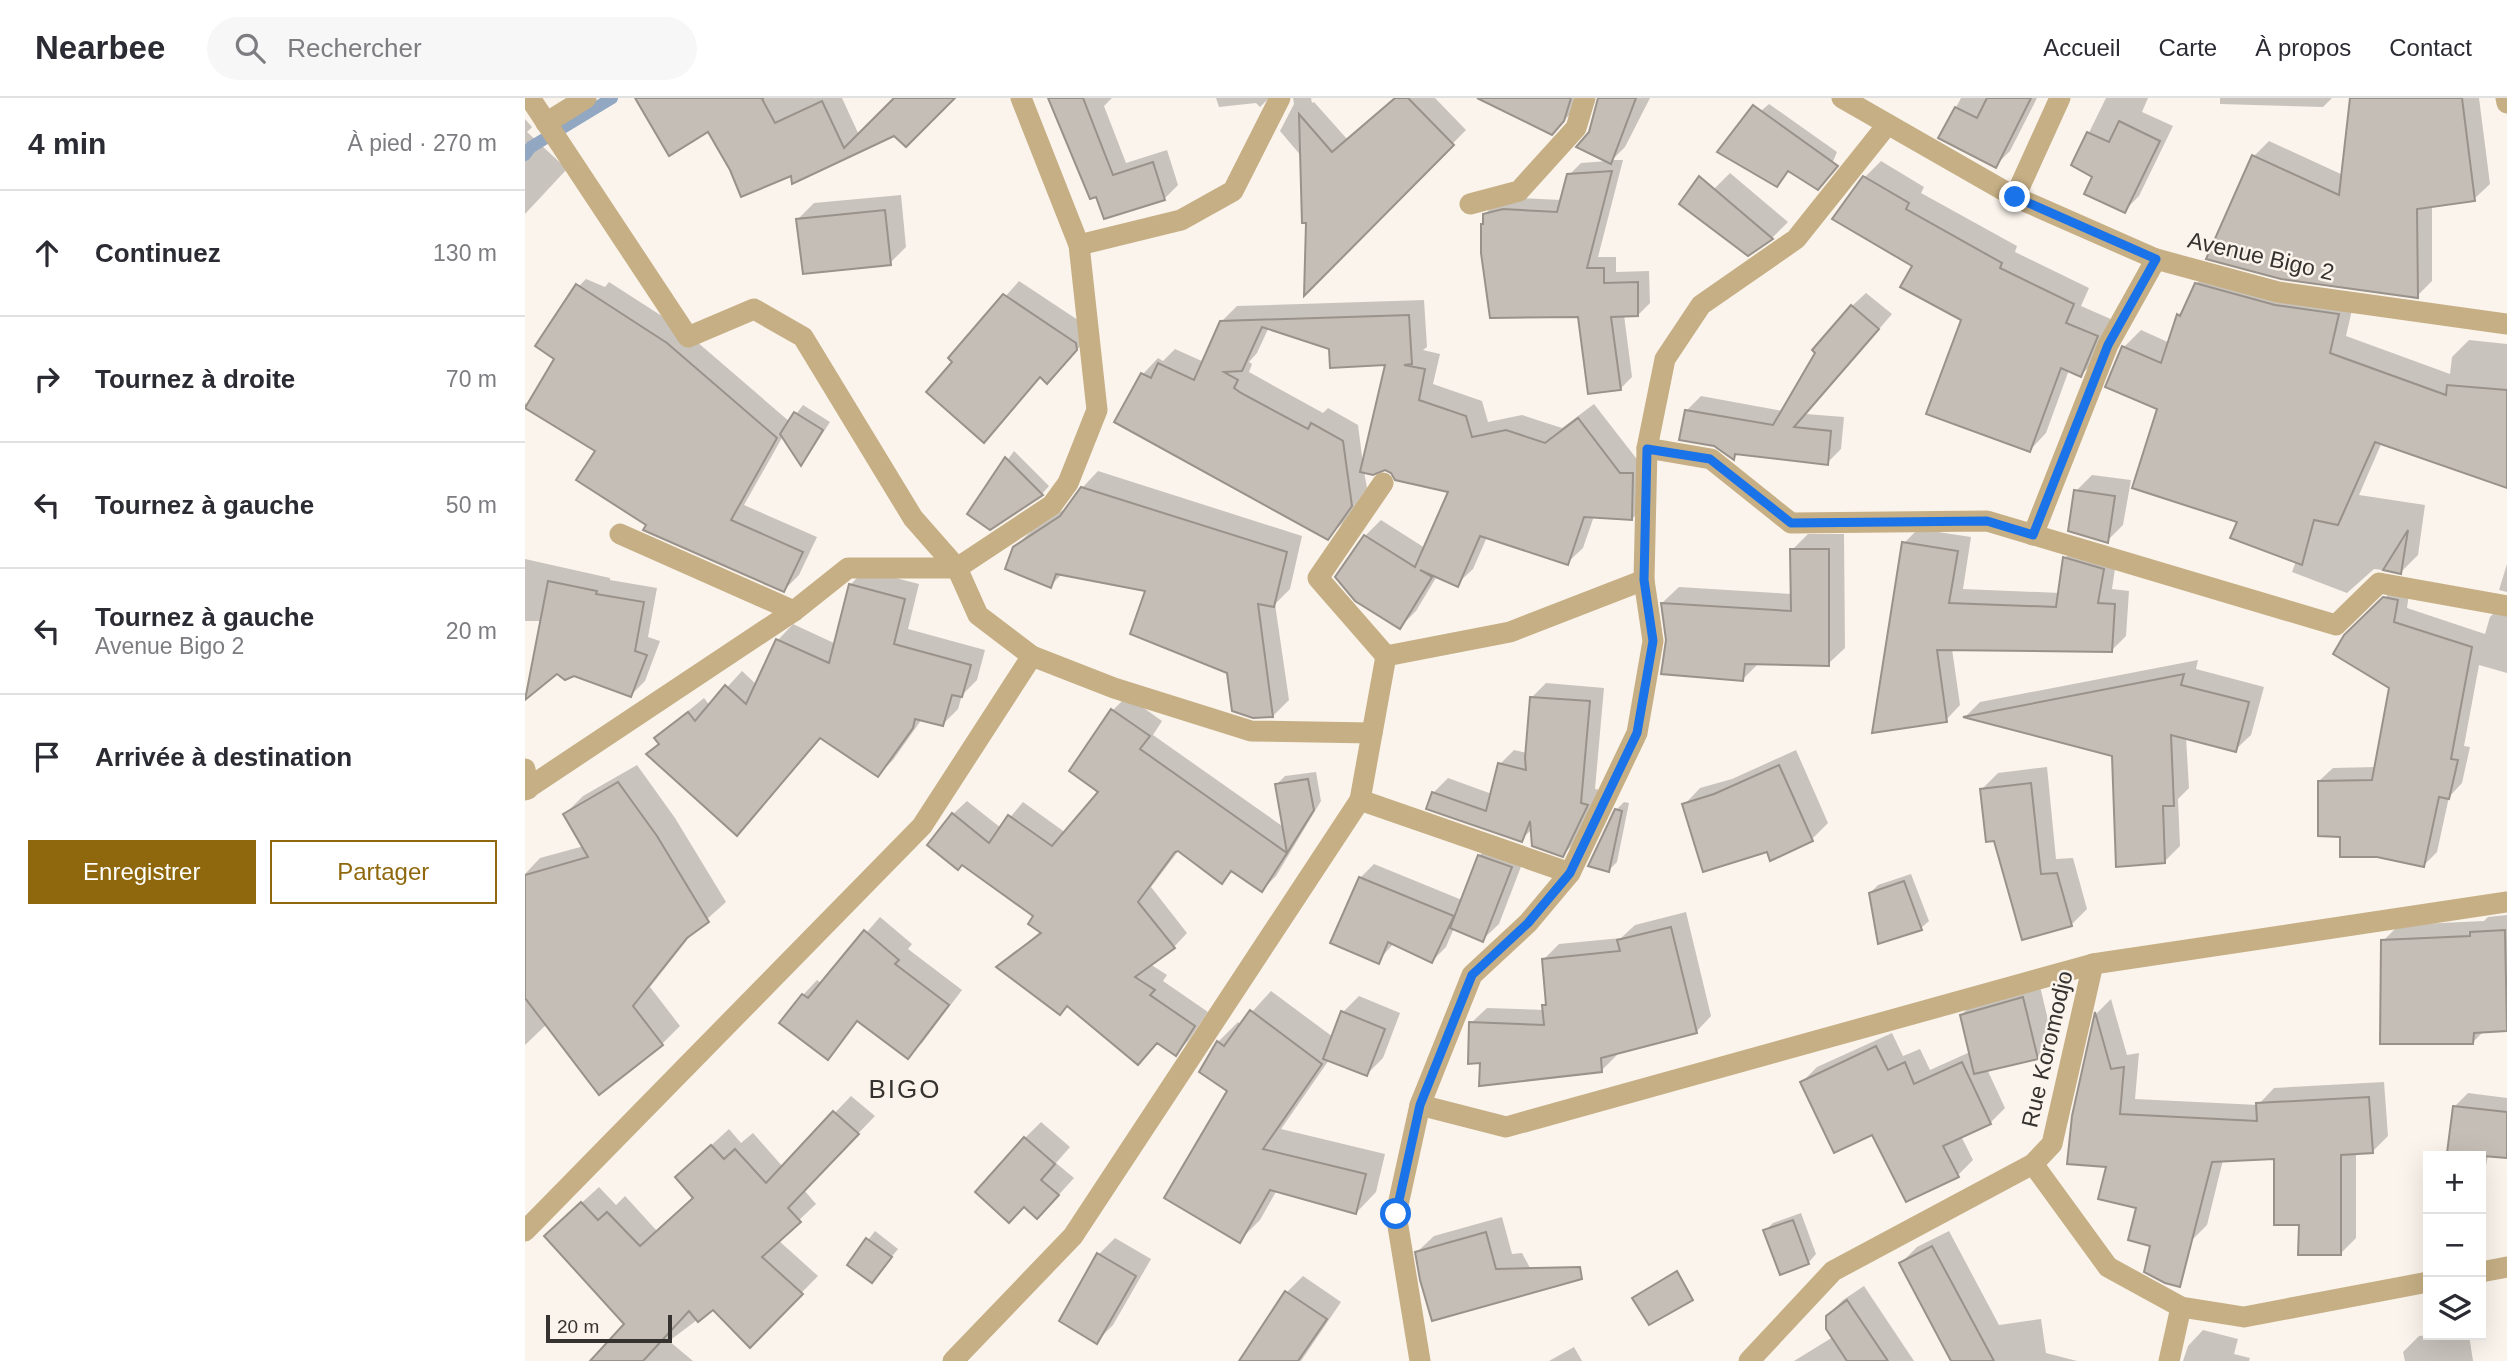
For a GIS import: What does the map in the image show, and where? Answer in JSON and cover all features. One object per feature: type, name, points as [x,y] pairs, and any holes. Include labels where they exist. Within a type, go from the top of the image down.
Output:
[{"type":"street","points":[[530,98],[688,337],[754,309],[803,337],[913,518],[957,568],[978,615],[1032,656],[1114,688],[1251,731],[1372,733]]},
{"type":"street","points":[[546,123],[586,98]]},
{"type":"street","points":[[526,783],[794,611],[848,568],[957,568],[1052,505],[1068,483],[1097,410],[1079,245],[1021,98]]},
{"type":"street","points":[[1079,245],[1181,220],[1233,191],[1280,98]]},
{"type":"street","points":[[1470,204],[1519,191],[1576,128],[1585,98]]},
{"type":"street","name":"Avenue Bigo 2","points":[[1842,98],[2015,197],[2156,259],[2278,292],[2507,324]]},
{"type":"street","points":[[2015,197],[2060,98]]},
{"type":"street","points":[[1420,1361],[1396,1214],[1420,1105],[1472,975],[1528,923],[1570,873],[1637,733],[1653,641],[1644,580],[1647,449],[1665,359],[1701,305],[1796,239],[1887,125]]},
{"type":"street","points":[[2033,535],[2108,345],[2156,259]]},
{"type":"street","points":[[1647,449],[1710,459],[1791,523],[1987,521],[2336,625],[2379,583],[2507,606]]},
{"type":"street","points":[[1383,483],[1318,578],[1386,656]]},
{"type":"street","points":[[620,534],[794,611]]},
{"type":"street","points":[[1386,656],[1510,632],[1644,580]]},
{"type":"street","points":[[525,1231],[922,827],[1032,656]]},
{"type":"street","points":[[953,1361],[1073,1236],[1360,800],[1386,656]]},
{"type":"street","points":[[1360,800],[1570,873]]},
{"type":"street","name":"Rue Koromodjo","points":[[1749,1361],[1833,1271],[2033,1164],[2052,1144],[2093,964],[2507,902]]},
{"type":"street","points":[[1420,1105],[1506,1127],[2093,964]]},
{"type":"street","points":[[2033,1164],[2108,1267],[2181,1307],[2244,1317],[2423,1283]]},
{"type":"street","points":[[2486,1271],[2507,1267]]},
{"type":"street","points":[[2169,1361],[2181,1307]]},
{"type":"building","points":[[635,98],[764,98],[762,99],[775,123],[822,101],[844,148],[894,98],[955,98],[906,147],[894,136],[792,184],[791,176],[741,197],[730,170],[708,132],[669,156]]},
{"type":"building","points":[[1048,98],[1083,98],[1113,175],[1153,162],[1165,200],[1104,219],[1096,197],[1090,199]]},
{"type":"building","points":[[1395,98],[1408,98],[1454,145],[1304,296],[1306,223],[1302,223],[1299,114],[1332,152]]},
{"type":"building","points":[[1477,98],[1571,98],[1564,121],[1552,135]]},
{"type":"building","points":[[1598,98],[1636,98],[1611,164],[1576,147],[1589,132]]},
{"type":"building","points":[[1987,98],[2031,98],[1996,168],[1938,138],[1955,107],[1977,118]]},
{"type":"building","points":[[2350,98],[2462,98],[2475,201],[2417,209],[2418,298],[2281,279],[2206,259],[2252,155],[2339,195]]},
{"type":"building","points":[[1753,105],[1838,166],[1818,190],[1788,171],[1777,187],[1717,152]]},
{"type":"building","points":[[2119,121],[2160,141],[2125,213],[2084,194],[2092,177],[2071,165],[2087,132],[2109,142]]},
{"type":"building","points":[[1612,171],[1587,268],[1604,268],[1604,283],[1638,282],[1638,316],[1611,317],[1621,390],[1588,394],[1578,317],[1490,318],[1481,253],[1481,224],[1483,214],[1503,209],[1557,212],[1567,174]]},
{"type":"building","points":[[1699,176],[1773,239],[1748,256],[1679,204]]},
{"type":"building","points":[[1863,176],[1909,203],[1906,209],[2002,263],[2000,268],[2074,304],[2066,323],[2098,336],[2081,377],[2061,368],[2030,452],[1926,414],[1961,320],[1900,287],[1912,266],[1832,219]]},
{"type":"building","points":[[885,210],[891,265],[803,274],[796,219]]},
{"type":"building","points":[[2195,283],[2275,305],[2339,314],[2330,353],[2446,395],[2447,385],[2507,390],[2507,488],[2375,442],[2338,525],[2314,520],[2302,565],[2230,538],[2237,522],[2132,488],[2157,409],[2105,387],[2122,346],[2161,363],[2177,314],[2180,316]]},
{"type":"building","points":[[576,284],[667,343],[777,438],[731,520],[803,552],[784,592],[643,530],[646,525],[576,480],[595,451],[525,408],[554,359],[535,346]]},
{"type":"building","points":[[1003,294],[1076,343],[1077,350],[1047,384],[1040,377],[984,443],[926,392],[952,362],[948,358]]},
{"type":"building","points":[[1851,305],[1879,329],[1794,427],[1831,431],[1828,465],[1735,454],[1734,460],[1714,446],[1679,440],[1685,410],[1773,425],[1815,353],[1812,350]]},
{"type":"building","points":[[1409,315],[1412,364],[1404,365],[1425,369],[1419,400],[1466,416],[1472,437],[1506,430],[1545,443],[1578,418],[1620,473],[1633,473],[1632,520],[1584,517],[1568,565],[1480,536],[1458,587],[1420,570],[1432,577],[1400,629],[1355,601],[1335,577],[1364,535],[1415,567],[1448,492],[1395,480],[1391,473],[1385,470],[1373,475],[1360,472],[1385,365],[1330,368],[1329,349],[1262,327],[1242,371],[1224,372],[1238,380],[1234,388],[1241,393],[1308,429],[1311,423],[1343,441],[1352,506],[1328,540],[1114,422],[1141,373],[1151,378],[1158,363],[1194,380],[1220,321]]},
{"type":"building","points":[[794,412],[823,430],[801,466],[780,434]]},
{"type":"building","points":[[1005,457],[1043,495],[990,530],[967,514]]},
{"type":"building","points":[[1081,487],[1287,552],[1274,607],[1258,604],[1273,717],[1253,718],[1232,711],[1227,673],[1130,634],[1145,591],[1056,574],[1051,588],[1005,569],[1013,547],[1060,516]]},
{"type":"building","points":[[2074,490],[2115,496],[2108,543],[2068,531]]},
{"type":"building","points":[[2408,530],[2401,574],[2383,570]]},
{"type":"building","points":[[1902,542],[1958,551],[1949,603],[2056,607],[2063,557],[2104,569],[2098,603],[2115,604],[2112,652],[1937,650],[1947,722],[1872,733]]},
{"type":"building","points":[[1790,549],[1829,549],[1829,666],[1745,664],[1743,681],[1661,674],[1666,640],[1661,603],[1791,611]]},
{"type":"building","points":[[548,581],[597,591],[596,594],[644,602],[635,651],[647,655],[631,697],[574,676],[565,680],[557,674],[525,700]]},
{"type":"building","points":[[849,584],[905,599],[894,644],[971,665],[962,697],[952,695],[943,726],[915,719],[913,728],[878,777],[820,738],[737,836],[646,754],[659,744],[654,738],[688,712],[695,721],[725,685],[746,704],[776,639],[829,663]]},
{"type":"building","points":[[2383,597],[2398,600],[2394,622],[2472,647],[2451,759],[2458,760],[2449,799],[2439,797],[2424,867],[2377,857],[2340,857],[2340,837],[2318,836],[2318,781],[2372,780],[2389,688],[2333,654],[2344,635]]},
{"type":"building","points":[[2184,674],[2181,685],[2249,702],[2236,752],[2171,735],[2174,806],[2163,806],[2165,863],[2116,867],[2112,756],[1963,717]]},
{"type":"building","points":[[1530,697],[1590,701],[1581,803],[1588,805],[1563,857],[1532,846],[1530,821],[1522,842],[1426,809],[1432,792],[1486,811],[1498,763],[1526,770]]},
{"type":"building","points":[[1111,709],[1150,736],[1140,749],[1287,853],[1262,892],[1231,871],[1222,884],[1178,851],[1138,902],[1175,948],[1135,977],[1155,990],[1150,995],[1195,1026],[1176,1056],[1157,1043],[1138,1065],[1067,1006],[1060,1015],[996,967],[1041,933],[1028,924],[1033,916],[962,865],[958,870],[927,845],[952,813],[989,843],[1008,815],[1052,846],[1098,792],[1069,771]]},
{"type":"building","points":[[1779,765],[1813,841],[1770,861],[1767,852],[1703,872],[1682,804],[1714,794]]},
{"type":"building","points":[[1308,779],[1314,810],[1287,853],[1275,784]]},
{"type":"building","points":[[618,782],[657,836],[709,922],[687,938],[633,1006],[663,1045],[599,1095],[525,998],[525,875],[588,857],[563,814]]},
{"type":"building","points":[[2031,783],[2041,874],[2057,873],[2072,926],[2022,940],[1994,841],[1986,842],[1980,789]]},
{"type":"building","points":[[1615,809],[1622,811],[1609,872],[1588,866]]},
{"type":"building","points":[[1478,855],[1512,867],[1483,942],[1450,928]]},
{"type":"building","points":[[1359,877],[1454,916],[1432,963],[1388,942],[1379,964],[1330,943]]},
{"type":"building","points":[[1904,881],[1922,930],[1878,944],[1869,893]]},
{"type":"building","points":[[1671,927],[1697,1033],[1601,1058],[1602,1072],[1479,1086],[1480,1063],[1468,1064],[1469,1022],[1544,1025],[1542,1005],[1546,1005],[1542,959],[1620,951],[1617,940]]},
{"type":"building","points":[[864,930],[899,960],[895,964],[949,1005],[908,1059],[857,1021],[828,1060],[779,1023],[802,994],[808,998]]},
{"type":"building","points":[[2505,930],[2507,1031],[2474,1033],[2473,1044],[2380,1044],[2381,940],[2470,936],[2470,932]]},
{"type":"building","points":[[2023,997],[2038,1059],[1974,1074],[1960,1015]]},
{"type":"building","points":[[1250,1010],[1322,1064],[1263,1149],[1366,1174],[1356,1214],[1270,1190],[1240,1243],[1164,1198],[1227,1091],[1199,1072],[1217,1041],[1224,1046]]},
{"type":"building","points":[[1341,1011],[1385,1029],[1367,1076],[1323,1059]]},
{"type":"building","points":[[2095,1012],[2111,1069],[2124,1067],[2120,1114],[2257,1121],[2256,1103],[2369,1097],[2373,1153],[2341,1155],[2341,1255],[2298,1255],[2299,1225],[2274,1225],[2274,1159],[2212,1162],[2180,1287],[2144,1272],[2150,1246],[2128,1240],[2136,1208],[2098,1199],[2106,1167],[2067,1164],[2072,1116]]},
{"type":"building","points":[[1876,1046],[1888,1070],[1905,1062],[1914,1084],[1962,1062],[1991,1124],[1943,1146],[1959,1177],[1906,1202],[1872,1135],[1834,1153],[1800,1082]]},
{"type":"building","points":[[2453,1106],[2507,1112],[2507,1158],[2486,1156],[2486,1151],[2447,1151]]},
{"type":"building","points":[[833,1111],[859,1134],[788,1208],[801,1222],[762,1257],[803,1294],[750,1348],[713,1310],[698,1322],[689,1311],[643,1361],[590,1361],[624,1324],[544,1236],[581,1202],[598,1220],[607,1212],[640,1246],[693,1198],[675,1177],[711,1145],[724,1159],[735,1149],[766,1183]]},
{"type":"building","points":[[1024,1137],[1055,1164],[1041,1180],[1059,1195],[1037,1219],[1024,1207],[1009,1223],[975,1192]]},
{"type":"building","points":[[1793,1220],[1809,1264],[1780,1275],[1763,1230]]},
{"type":"building","points":[[1486,1232],[1496,1269],[1580,1267],[1582,1279],[1432,1321],[1415,1252]]},
{"type":"building","points":[[866,1238],[892,1257],[872,1283],[847,1265]]},
{"type":"building","points":[[1932,1246],[1994,1361],[1951,1361],[1899,1263]]},
{"type":"building","points":[[1097,1253],[1136,1276],[1097,1344],[1059,1321]]},
{"type":"building","points":[[1677,1271],[1693,1300],[1649,1325],[1632,1298]]},
{"type":"building","points":[[1285,1291],[1327,1319],[1298,1361],[1239,1361]]},
{"type":"building","points":[[1847,1300],[1888,1361],[1847,1361],[1826,1329],[1826,1316]]},
{"type":"waterway","points":[[525,155],[531,147],[612,98]]},
{"type":"district","name":"BIGO","points":[[905,1089]]},
{"type":"route","points":[[1396,1214],[1420,1105],[1472,975],[1528,923],[1570,873],[1637,733],[1653,641],[1644,580],[1647,449],[1710,459],[1791,523],[1987,521],[2033,535],[2108,345],[2156,259],[2015,197]]}]
